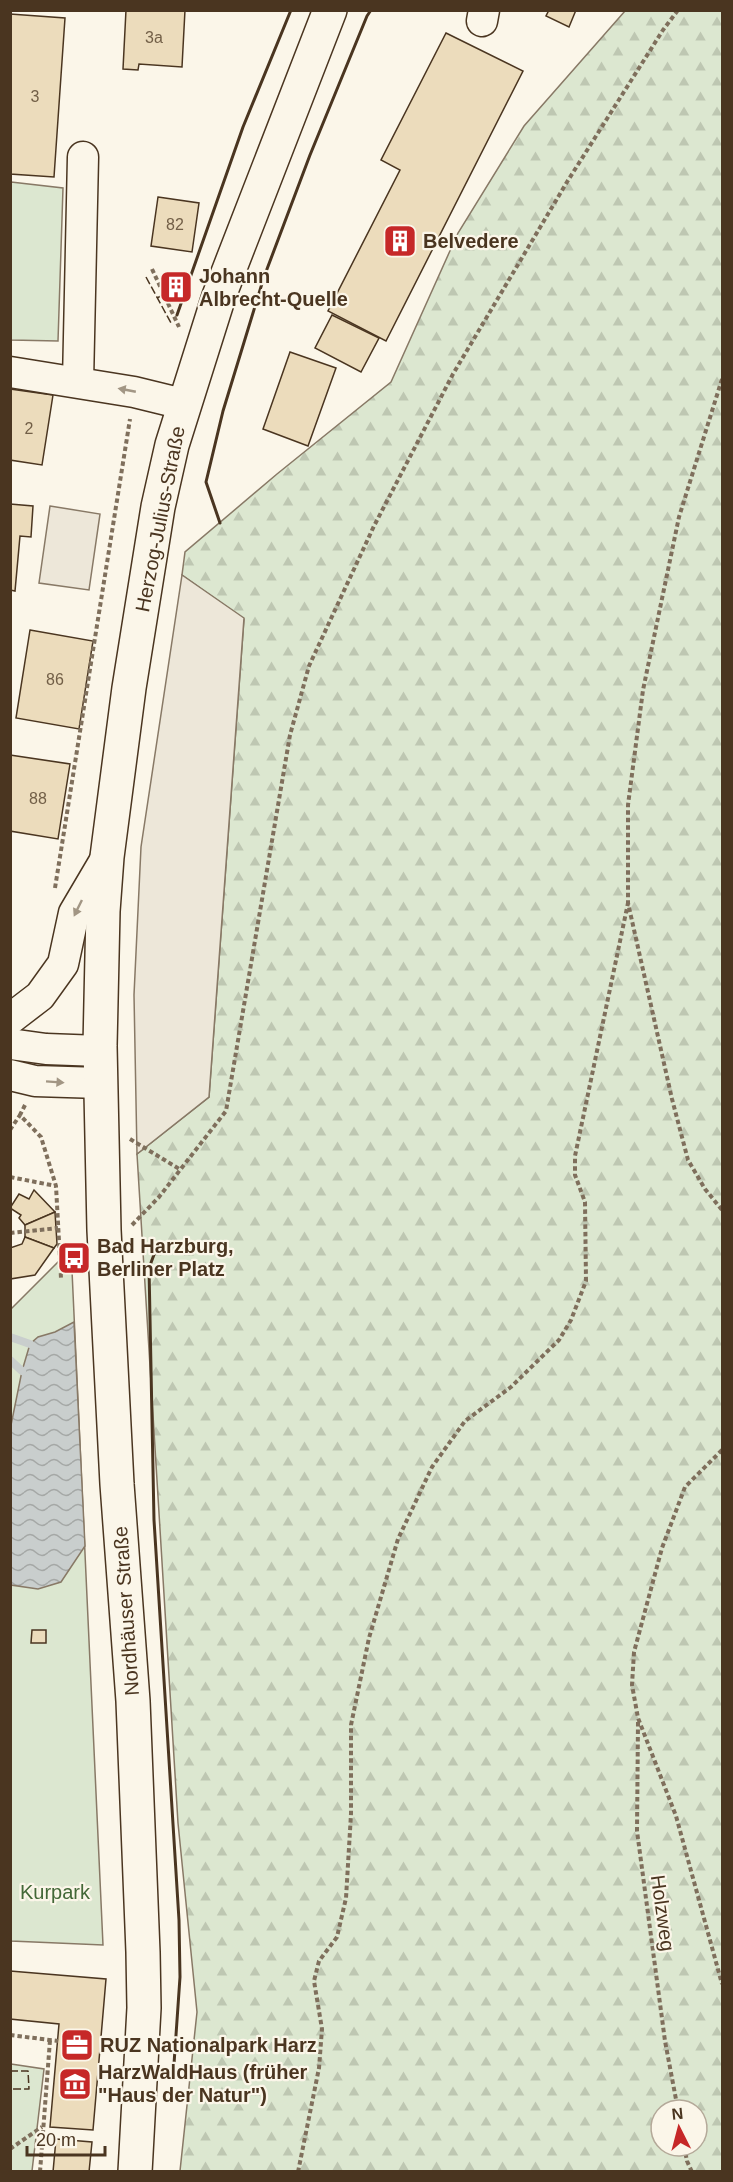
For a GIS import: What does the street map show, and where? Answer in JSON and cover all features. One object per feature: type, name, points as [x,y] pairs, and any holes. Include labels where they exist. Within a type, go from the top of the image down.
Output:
[{"type":"main road","name":"Herzog-Julius-Straße","points":[[100,1051],[102,923],[107,857],[121,741],[158,507],[171,445],[219,296],[330,10]]},
{"type":"main road","name":"Nordhäuser Straße","points":[[100,1051],[105,1253],[117,1485],[133,1701],[141,1870],[144,2008],[135,2172]]},
{"type":"street","points":[[78,382],[83,157]]},
{"type":"street","points":[[10,372],[134,392],[183,404]]},
{"type":"street","points":[[10,1019],[40,996],[63,964],[74,914],[107,857]]},
{"type":"street","points":[[10,1044],[46,1049],[100,1051]]},
{"type":"street","points":[[23,1078],[100,1083]]},
{"type":"path","points":[[105,1253],[159,1197],[226,1111],[290,735],[309,666],[374,526],[453,374],[567,182],[678,10]]},
{"type":"path","points":[[152,269],[179,328]]},
{"type":"path","points":[[298,2172],[319,2068],[322,2029],[314,1982],[319,1961],[337,1937],[346,1898],[351,1814],[351,1725],[369,1638],[398,1539],[432,1467],[465,1421],[512,1386],[559,1340],[571,1320],[586,1281],[585,1202],[575,1175],[575,1156],[628,903],[628,805],[643,690],[679,517],[723,379]]},
{"type":"path","points":[[54,892],[134,392]]},
{"type":"path","points":[[628,903],[672,1100],[688,1160],[705,1189],[723,1210]]},
{"type":"path","points":[[10,1130],[20,1115],[23,1078]]},
{"type":"path","points":[[20,1115],[41,1137],[56,1186],[61,1278]]},
{"type":"path","points":[[101,1121],[181,1170]]},
{"type":"path","points":[[10,1177],[56,1186]]},
{"type":"path","points":[[10,1233],[58,1228]]},
{"type":"path","points":[[723,1450],[685,1487],[662,1548],[634,1652],[632,1685],[638,1718],[676,1816],[723,1984]]},
{"type":"path","name":"Holzweg","points":[[638,1718],[637,1831],[665,2041],[676,2098]]},
{"type":"path","points":[[10,2035],[58,2041]]},
{"type":"path","points":[[40,2172],[50,2040]]},
{"type":"path","points":[[10,2149],[43,2127]]},
{"type":"path","points":[[686,2158],[692,2172]]},
{"type":"green space","points":[[625,11],[722,11],[722,2171],[180,2171],[197,2012],[178,1823],[137,1154],[209,1097],[244,619],[182,575],[185,552],[391,382],[458,233],[524,126]]},
{"type":"green space","points":[[11,182],[63,188],[58,341],[11,340]]},
{"type":"green space","name":"Kurpark","points":[[71,1249],[103,1945],[11,1941],[11,1309]]},
{"type":"green space","points":[[11,2064],[44,2069],[32,2171],[11,2171]]},
{"type":"shaded area","points":[[50,506],[100,514],[89,590],[39,583]]},
{"type":"shaded area","points":[[182,575],[244,618],[209,1097],[137,1154],[134,995],[141,847]]},
{"type":"water","points":[[74,1322],[85,1546],[61,1582],[38,1589],[11,1585],[11,1425],[22,1371],[30,1344],[38,1337],[55,1332]]},
{"type":"building","points":[[126,10],[185,10],[182,67],[139,64],[138,70],[123,69]]},
{"type":"building","points":[[549,10],[576,10],[569,27],[546,16]]},
{"type":"building","points":[[10,14],[65,18],[54,177],[10,174]]},
{"type":"building","name":"Belvedere","points":[[446,33],[523,71],[386,341],[328,311],[400,170],[381,160]]},
{"type":"building","points":[[158,197],[199,203],[192,252],[151,246]]},
{"type":"building","name":"Johann Albrecht-Quelle","points":[[176,278],[182,281],[185,287],[182,293],[176,296],[170,293],[167,287],[170,281]]},
{"type":"building","points":[[332,315],[379,338],[361,372],[315,348]]},
{"type":"building","points":[[290,352],[336,368],[308,446],[263,429]]},
{"type":"building","points":[[10,389],[53,395],[42,465],[10,460]]},
{"type":"building","points":[[10,504],[33,506],[31,537],[20,536],[15,591],[10,590]]},
{"type":"building","points":[[30,630],[93,641],[79,729],[16,718]]},
{"type":"building","points":[[10,755],[70,764],[58,839],[10,831]]},
{"type":"building","points":[[34,1190],[55,1212],[25,1225],[19,1218],[21,1215],[10,1208],[19,1194],[29,1199]]},
{"type":"building","points":[[55,1212],[57,1244],[54,1248],[25,1237],[25,1225]]},
{"type":"building","points":[[25,1237],[54,1248],[35,1275],[10,1279],[10,1248],[22,1244]]},
{"type":"building","points":[[32,1630],[46,1630],[46,1643],[31,1643]]},
{"type":"building","name":"HarzWaldHaus (früher \"Haus der Natur\")","points":[[10,1971],[106,1979],[93,2130],[50,2127],[59,2024],[10,2019]]},
{"type":"building","points":[[56,2139],[92,2142],[89,2172],[53,2172]]},
{"type":"waterway","points":[[10,1337],[30,1344]]},
{"type":"waterway","points":[[10,1360],[22,1371]]},
{"type":"fence","points":[[146,277],[171,323]]},
{"type":"fence","points":[[157,298],[169,292]]},
{"type":"fence","points":[[10,2071],[28,2071],[29,2089],[10,2089]]},
{"type":"wall","points":[[177,315],[243,127],[291,10]]},
{"type":"wall","points":[[220,523],[206,482],[223,411],[264,277],[310,155],[371,10]]},
{"type":"wall","points":[[158,1244],[149,1268],[154,1520],[179,1920],[180,1977],[174,2064]]},
{"type":"place","name":"Belvedere","points":[[400,241]]},
{"type":"place","name":"Johann Albrecht-Quelle","points":[[176,287]]},
{"type":"place","name":"Bad Harzburg, Berliner Platz","points":[[74,1258]]},
{"type":"place","name":"RUZ Nationalpark Harz","points":[[77,2045]]},
{"type":"place","name":"HarzWaldHaus (früher \"Haus der Natur\")","points":[[75,2084]]}]
